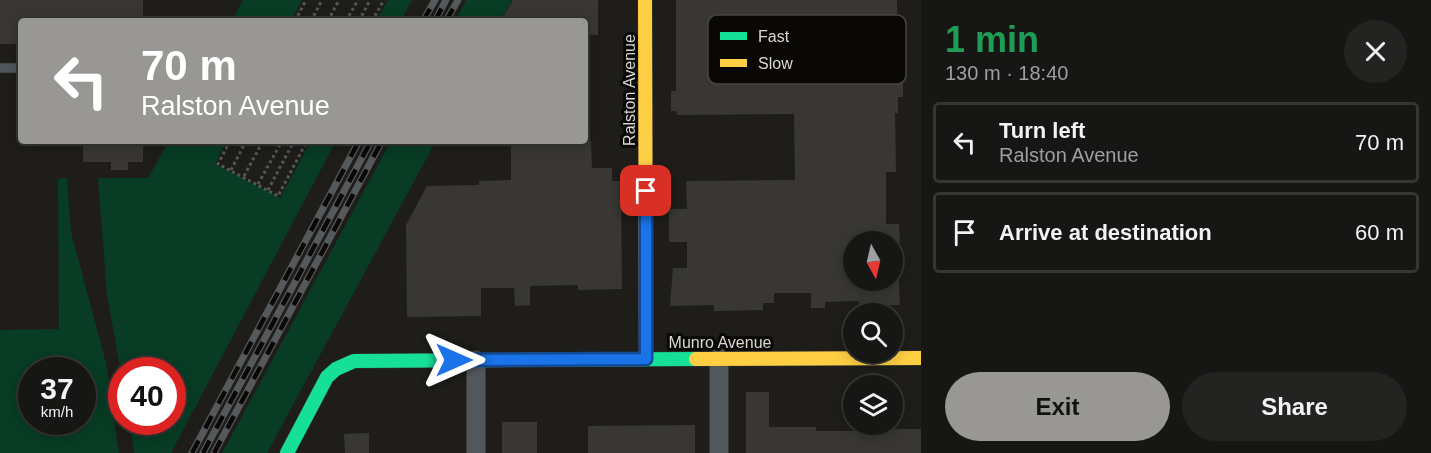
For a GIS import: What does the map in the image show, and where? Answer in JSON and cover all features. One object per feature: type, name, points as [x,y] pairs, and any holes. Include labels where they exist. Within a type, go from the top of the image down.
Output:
[{"type":"street","name":"Ralston Avenue","points":[[645,0],[646,359]]},
{"type":"street","points":[[719,358],[719,453]]},
{"type":"street","name":"Munro Avenue","points":[[286,453],[323,382],[331,372],[341,366],[365,360],[921,358]]},
{"type":"street","points":[[476,360],[476,453]]},
{"type":"lane","points":[[0,68],[18,68]]},
{"type":"path","points":[[296,18],[306,0]]},
{"type":"path","points":[[313,18],[322,0]]},
{"type":"path","points":[[330,18],[339,0]]},
{"type":"path","points":[[348,18],[358,0]]},
{"type":"path","points":[[360,18],[370,0]]},
{"type":"path","points":[[374,18],[384,0]]},
{"type":"path","points":[[228,144],[218,164],[278,196],[305,144]]},
{"type":"path","points":[[231,170],[244,144]]},
{"type":"path","points":[[243,177],[261,144]]},
{"type":"path","points":[[258,185],[280,144]]},
{"type":"path","points":[[268,190],[292,144]]},
{"type":"green space","points":[[243,0],[302,0],[293,18],[234,18]]},
{"type":"green space","points":[[388,0],[412,0],[403,18],[378,18]]},
{"type":"green space","points":[[466,0],[512,0],[503,18],[457,18]]},
{"type":"green space","points":[[167,144],[225,144],[215,164],[280,198],[309,144],[334,144],[186,425],[186,357],[118,357],[107,295],[98,178],[148,178]]},
{"type":"green space","points":[[389,144],[434,144],[267,453],[222,453]]},
{"type":"green space","points":[[67,178],[71,232],[106,363],[108,435],[116,435],[119,453],[0,453],[0,330],[59,329],[58,179]]},
{"type":"green space","points":[[132,435],[181,435],[171,453],[134,453]]},
{"type":"building","points":[[0,0],[143,0],[143,18],[18,18],[18,44],[0,44]]},
{"type":"building","points":[[513,0],[598,0],[598,35],[588,35],[588,18],[503,18]]},
{"type":"building","points":[[676,0],[897,0],[897,15],[708,15],[708,84],[903,84],[903,97],[898,97],[898,113],[895,113],[896,172],[886,172],[886,224],[899,224],[899,231],[843,231],[843,291],[899,291],[900,303],[825,302],[825,308],[811,308],[811,293],[774,293],[774,303],[763,303],[763,310],[714,311],[714,305],[670,306],[673,268],[687,268],[687,242],[669,242],[669,209],[687,209],[686,181],[795,180],[794,114],[677,115],[676,111],[671,111],[671,91],[676,91]]},
{"type":"building","points":[[588,141],[591,141],[592,168],[612,168],[612,181],[621,181],[622,289],[578,290],[578,285],[530,286],[530,305],[515,306],[514,288],[481,288],[481,316],[407,317],[406,225],[427,186],[479,185],[479,181],[511,180],[511,144],[588,144]]},
{"type":"building","points":[[83,144],[143,144],[143,162],[128,162],[128,170],[111,170],[111,162],[83,162]]},
{"type":"building","points":[[746,392],[769,392],[769,427],[816,427],[816,431],[843,431],[843,435],[903,435],[903,429],[921,429],[921,453],[746,453]]},
{"type":"building","points":[[502,422],[537,422],[537,453],[502,453]]},
{"type":"building","points":[[695,425],[695,453],[588,453],[588,426]]},
{"type":"building","points":[[369,433],[369,453],[345,453],[344,434]]},
{"type":"railway","points":[[425,18],[435,0]]},
{"type":"railway","points":[[437,18],[446,0]]},
{"type":"railway","points":[[448,18],[458,0]]},
{"type":"railway","points":[[192,453],[357,144]]},
{"type":"railway","points":[[203,453],[369,144]]},
{"type":"railway","points":[[214,453],[380,144]]},
{"type":"traffic: fast","points":[[287,453],[327,377],[336,369],[354,361],[696,359]]},
{"type":"traffic: slow","points":[[645,0],[646,359]]},
{"type":"traffic: slow","points":[[696,359],[921,358]]},
{"type":"route","points":[[454,360],[646,359],[646,191]]}]
